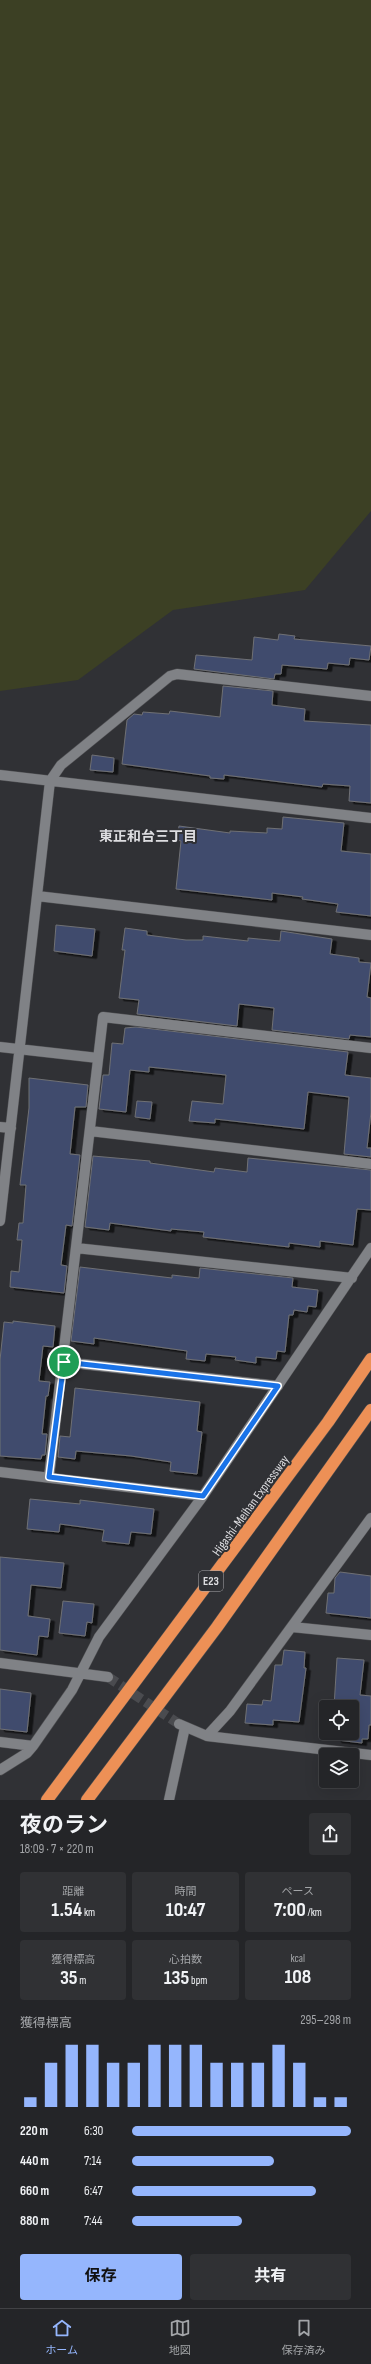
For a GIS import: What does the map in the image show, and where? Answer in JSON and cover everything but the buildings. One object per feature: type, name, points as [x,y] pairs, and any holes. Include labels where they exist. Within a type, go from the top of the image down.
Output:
[{"type":"highway","name":"Higashi-Meihan Expressway","points":[[47,1800],[328,1422],[371,1359]]},
{"type":"highway","name":"E23","points":[[87,1800],[217,1627],[371,1410]]},
{"type":"street","points":[[0,1221],[50,780],[60,765],[170,676],[177,674],[371,696]]},
{"type":"street","points":[[0,775],[371,818]]},
{"type":"street","points":[[37,896],[371,935]]},
{"type":"street","points":[[49,1477],[64,1362],[103,1017],[371,1048]]},
{"type":"street","points":[[0,1047],[98,1058]]},
{"type":"street","points":[[0,1127],[11,1128]]},
{"type":"street","points":[[90,1131],[371,1164]]},
{"type":"street","points":[[76,1248],[352,1278]]},
{"type":"street","points":[[0,1770],[27,1753],[33,1746],[72,1690],[99,1637],[203,1496],[371,1248]]},
{"type":"street","points":[[64,1362],[278,1386]]},
{"type":"street","points":[[0,1472],[203,1496]]},
{"type":"street","points":[[207,1736],[230,1711],[371,1518]]},
{"type":"street","points":[[292,1627],[371,1635]]},
{"type":"street","points":[[0,1663],[82,1672],[108,1677]]},
{"type":"street","points":[[168,1800],[182,1725],[207,1736],[371,1755]]},
{"type":"street","points":[[0,1742],[33,1746]]},
{"type":"green space","points":[[0,0],[371,0],[371,511],[305,590],[173,610],[78,680],[0,691]]},
{"type":"tunnel","points":[[108,1677],[179,1724]]},
{"type":"district","name":"東正和台三丁目","points":[[148,836]]},
{"type":"route","points":[[64,1362],[278,1386],[203,1496],[49,1477],[64,1362]]}]
